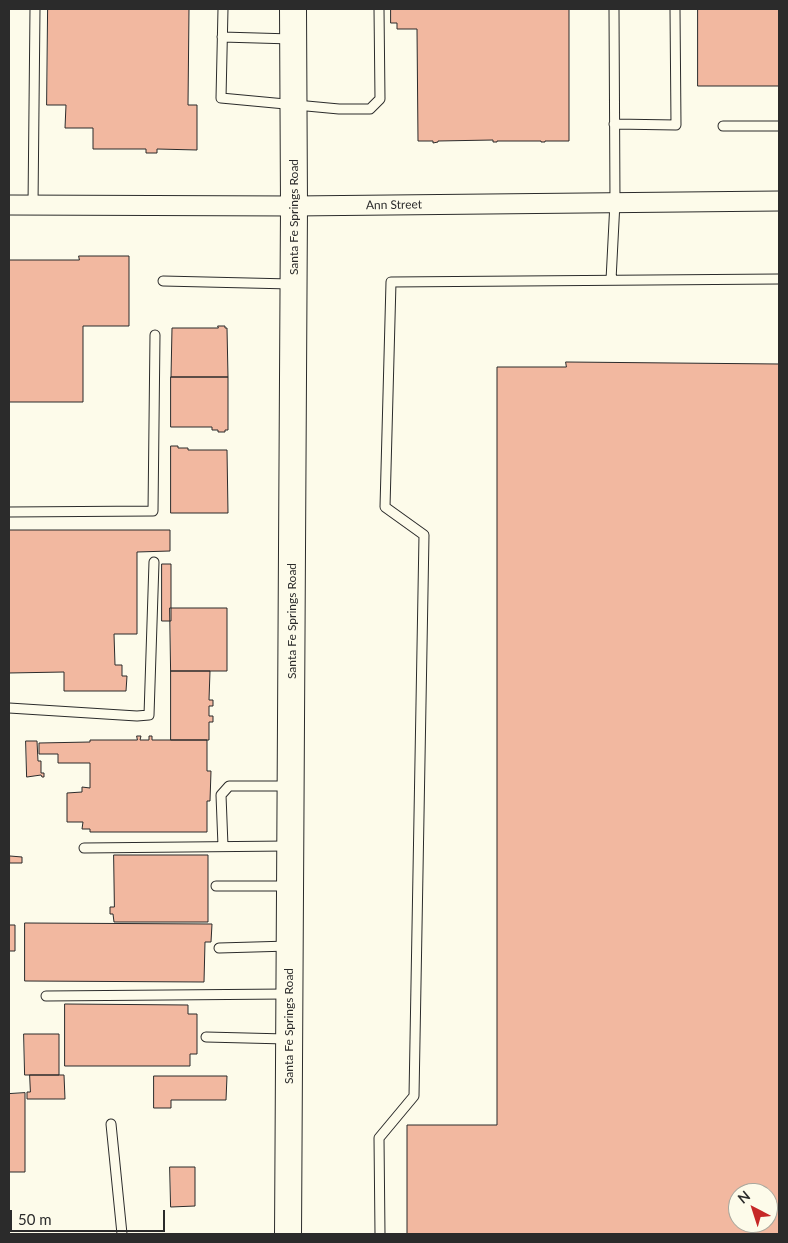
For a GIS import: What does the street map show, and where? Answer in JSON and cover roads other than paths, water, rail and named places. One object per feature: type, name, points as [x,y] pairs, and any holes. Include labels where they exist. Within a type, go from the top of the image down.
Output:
[{"type":"main road","name":"Santa Fe Springs Road","points":[[288,1234],[294,284],[293,9]]},
{"type":"street","name":"Ann Street","points":[[9,206],[294,206],[779,201]]},
{"type":"lane","points":[[33,205],[35,9]]},
{"type":"lane","points":[[223,9],[221,98],[339,109],[370,109],[380,99],[379,9]]},
{"type":"lane","points":[[611,280],[615,202],[614,9]]},
{"type":"lane","points":[[614,124],[676,125],[675,9]]},
{"type":"lane","points":[[222,37],[293,39]]},
{"type":"lane","points":[[723,126],[779,126]]},
{"type":"lane","points":[[380,1234],[379,1138],[414,1096],[424,535],[385,507],[391,282],[779,279]]},
{"type":"lane","points":[[162,281],[294,284]]},
{"type":"lane","points":[[9,512],[153,511],[155,335]]},
{"type":"lane","points":[[9,708],[138,716],[149,715],[154,562]]},
{"type":"lane","points":[[222,846],[222,794],[229,786],[291,786]]},
{"type":"lane","points":[[84,848],[290,846]]},
{"type":"lane","points":[[216,886],[290,886]]},
{"type":"lane","points":[[219,948],[290,946]]},
{"type":"lane","points":[[46,996],[289,994]]},
{"type":"lane","points":[[206,1037],[289,1039]]},
{"type":"lane","points":[[112,1124],[122,1234]]}]
